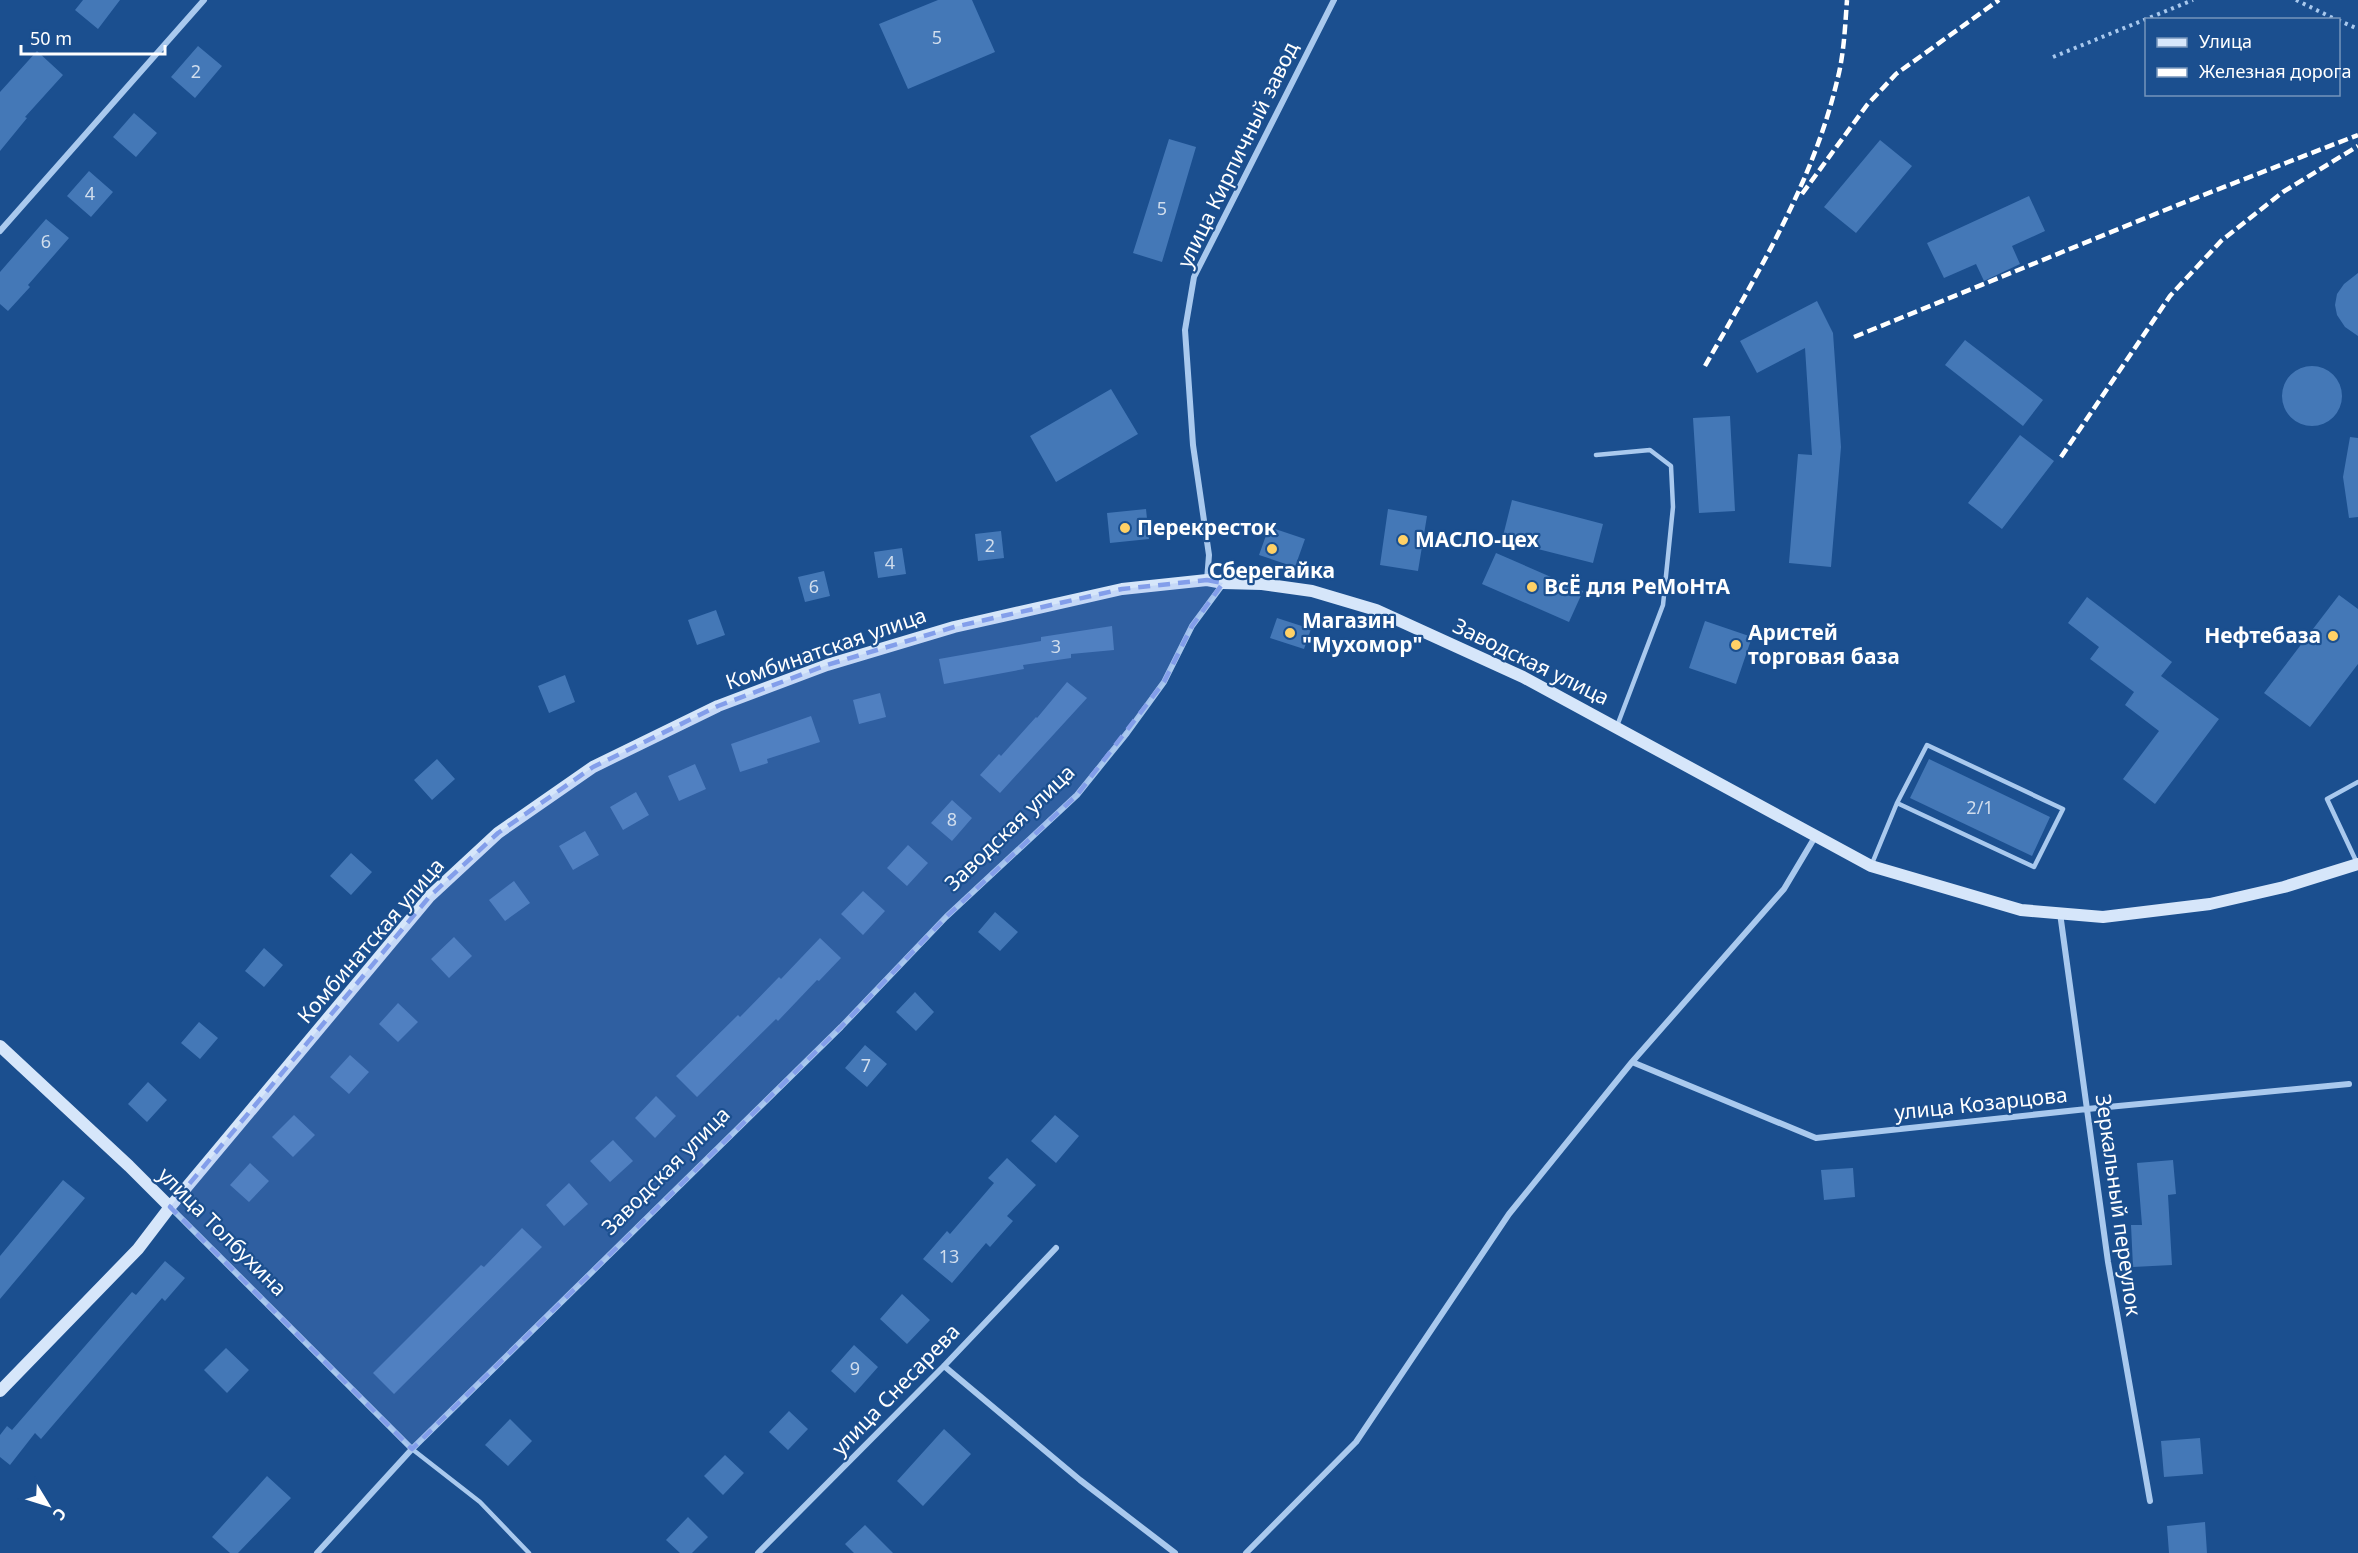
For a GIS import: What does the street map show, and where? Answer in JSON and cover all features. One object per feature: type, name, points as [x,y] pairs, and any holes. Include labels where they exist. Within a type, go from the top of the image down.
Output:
[{"type":"main road","name":"Комбинатская улица","points":[[0,1391],[138,1249],[170,1207],[430,896],[498,833],[593,767],[718,706],[826,665],[954,627],[1122,589],[1208,580],[1223,583]]},
{"type":"main road","name":"Заводская улица","points":[[1223,583],[1262,584],[1312,591],[1376,610],[1523,677],[1617,726],[1871,866],[2021,910],[2103,917],[2210,904],[2284,887],[2358,864]]},
{"type":"main road","name":"улица Толбухина","points":[[0,1046],[170,1207]]},
{"type":"street","points":[[0,231],[204,0]]},
{"type":"street","name":"улица Кирпичный завод","points":[[1208,580],[1209,555],[1193,445],[1185,330],[1194,277],[1334,0]]},
{"type":"street","name":"Заводская улица","points":[[316,1553],[412,1449],[841,1027],[946,917],[1077,795],[1164,682],[1192,626],[1223,583]]},
{"type":"street","points":[[1246,1553],[1356,1443],[1509,1214],[1632,1062],[1784,889],[1815,837]]},
{"type":"street","name":"Зеркальный переулок","points":[[2060,913],[2108,1262],[2150,1501]]},
{"type":"street","name":"улица Козарцова","points":[[1632,1062],[1816,1138],[2349,1084]]},
{"type":"street","name":"улица Толбухина","points":[[170,1207],[412,1449]]},
{"type":"street","name":"улица Снесарева","points":[[758,1553],[944,1366],[1056,1248]]},
{"type":"street","points":[[944,1366],[1080,1480],[1175,1553]]},
{"type":"lane","points":[[1596,455],[1650,450],[1671,466],[1673,507],[1663,605],[1617,726]]},
{"type":"lane","points":[[1871,866],[1898,803],[1927,745],[2063,809],[2034,867],[1898,803]]},
{"type":"lane","points":[[2358,782],[2327,798],[2358,864]]},
{"type":"lane","points":[[412,1449],[480,1502],[529,1553]]},
{"type":"path","points":[[2149,18],[2193,0]]},
{"type":"path","points":[[2296,0],[2334,18]]},
{"type":"path","points":[[2053,57],[2145,20]]},
{"type":"path","points":[[2340,21],[2358,29]]},
{"type":"highlighted area","points":[[1207,580],[1223,583],[1192,626],[1164,682],[1077,795],[946,917],[841,1027],[412,1449],[170,1207],[430,896],[498,833],[593,767],[718,706],[827,665],[954,627],[1122,589]]},
{"type":"building","points":[[83,0],[120,0],[98,29],[75,10]]},
{"type":"building","points":[[938,0],[972,0],[995,52],[908,89],[879,24]]},
{"type":"building","points":[[198,46],[222,66],[195,98],[171,77]]},
{"type":"building","points":[[37,51],[63,75],[25,117],[27,118],[0,151],[0,92]]},
{"type":"building","points":[[134,113],[157,133],[136,157],[113,137]]},
{"type":"building","points":[[1169,139],[1196,147],[1162,262],[1133,253]]},
{"type":"building","points":[[1880,140],[1912,166],[1856,233],[1824,207]]},
{"type":"building","points":[[89,171],[113,192],[91,217],[67,196]]},
{"type":"building","points":[[2029,196],[2045,231],[2012,246],[2020,264],[1984,281],[1976,264],[1944,278],[1927,243]]},
{"type":"building","points":[[46,219],[69,238],[8,311],[0,304],[0,272]]},
{"type":"building","points":[[2358,273],[2358,336],[2345,327],[2337,315],[2335,305],[2337,294],[2344,284]]},
{"type":"building","points":[[1817,301],[1833,333],[1841,447],[1831,567],[1789,563],[1798,454],[1812,455],[1805,348],[1757,373],[1740,341]]},
{"type":"building","points":[[1965,340],[2043,400],[2023,426],[1945,365]]},
{"type":"building","points":[[2306,366],[2318,366],[2329,371],[2337,379],[2342,396],[2340,408],[2329,421],[2318,426],[2306,426],[2295,421],[2287,413],[2282,402],[2282,390],[2287,379],[2295,371]]},
{"type":"building","points":[[1111,389],[1138,434],[1056,482],[1030,436]]},
{"type":"building","points":[[1730,416],[1735,511],[1699,513],[1693,418]]},
{"type":"building","points":[[2020,435],[2054,461],[2002,529],[1968,503]]},
{"type":"building","points":[[2350,437],[2358,438],[2358,517],[2349,518],[2343,477]]},
{"type":"building","points":[[1512,500],[1603,524],[1593,563],[1502,540]]},
{"type":"building","points":[[1146,509],[1149,539],[1110,543],[1107,513]]},
{"type":"building","name":"МАСЛО-цех","points":[[1388,509],[1427,516],[1418,571],[1380,565]]},
{"type":"building","points":[[1269,527],[1305,539],[1295,567],[1259,555]]},
{"type":"building","points":[[1001,531],[1004,558],[978,561],[975,534]]},
{"type":"building","points":[[902,548],[906,574],[878,578],[874,552]]},
{"type":"building","name":"ВсЁ для РеМоНтА","points":[[1496,553],[1583,591],[1569,622],[1482,584]]},
{"type":"building","points":[[824,571],[830,596],[805,602],[798,577]]},
{"type":"building","name":"Нефтебаза","points":[[2339,595],[2358,609],[2358,664],[2310,727],[2264,693]]},
{"type":"building","points":[[2087,597],[2172,662],[2161,676],[2219,719],[2155,804],[2123,779],[2159,731],[2125,705],[2134,692],[2090,659],[2099,647],[2068,623]]},
{"type":"building","points":[[716,610],[725,635],[697,645],[688,620]]},
{"type":"building","name":"Магазин \"Мухомор\"","points":[[1277,618],[1311,629],[1304,649],[1270,638]]},
{"type":"building","points":[[1705,621],[1752,637],[1736,684],[1689,668]]},
{"type":"building","points":[[1112,626],[1114,650],[1071,654],[1071,658],[1023,665],[1024,669],[944,684],[939,659],[1041,641],[1041,637]]},
{"type":"building","points":[[565,675],[575,702],[549,713],[538,686]]},
{"type":"building","points":[[1067,682],[1087,698],[1000,793],[980,775],[1037,718]]},
{"type":"building","points":[[880,693],[886,717],[859,724],[853,700]]},
{"type":"building","points":[[811,716],[820,742],[767,759],[768,763],[740,772],[731,744]]},
{"type":"building","points":[[437,759],[455,779],[432,800],[414,780]]},
{"type":"building","points":[[1929,759],[2050,817],[2032,856],[1910,798]]},
{"type":"building","points":[[695,764],[706,789],[679,801],[668,776]]},
{"type":"building","points":[[636,792],[649,815],[623,830],[610,807]]},
{"type":"building","points":[[952,800],[972,818],[952,841],[931,823]]},
{"type":"building","points":[[585,831],[599,855],[573,870],[559,846]]},
{"type":"building","points":[[908,845],[928,863],[907,886],[887,868]]},
{"type":"building","points":[[351,853],[372,872],[351,895],[330,876]]},
{"type":"building","points":[[514,881],[530,903],[505,921],[489,900]]},
{"type":"building","points":[[863,891],[885,911],[863,935],[841,914]]},
{"type":"building","points":[[995,912],[1018,932],[1000,951],[978,932]]},
{"type":"building","points":[[454,937],[472,956],[449,978],[431,959]]},
{"type":"building","points":[[820,938],[841,958],[697,1097],[676,1076],[738,1015],[740,1017],[779,977],[781,979]]},
{"type":"building","points":[[264,948],[283,965],[264,987],[245,971]]},
{"type":"building","points":[[915,992],[934,1012],[916,1031],[896,1012]]},
{"type":"building","points":[[398,1003],[418,1022],[398,1042],[379,1024]]},
{"type":"building","points":[[199,1022],[218,1038],[200,1059],[181,1043]]},
{"type":"building","points":[[865,1045],[887,1064],[867,1087],[845,1068]]},
{"type":"building","points":[[350,1055],[369,1072],[349,1094],[330,1077]]},
{"type":"building","points":[[148,1082],[167,1100],[147,1122],[128,1104]]},
{"type":"building","points":[[656,1096],[676,1116],[655,1138],[635,1118]]},
{"type":"building","points":[[294,1115],[315,1135],[293,1157],[272,1137]]},
{"type":"building","points":[[1055,1115],[1079,1136],[1056,1163],[1031,1141]]},
{"type":"building","points":[[613,1140],[633,1161],[610,1182],[590,1161]]},
{"type":"building","points":[[1007,1158],[1036,1185],[1007,1216],[1013,1221],[990,1247],[986,1243],[952,1283],[923,1259],[947,1231],[950,1234],[994,1183],[988,1178]]},
{"type":"building","points":[[2173,1160],[2176,1194],[2168,1195],[2172,1265],[2133,1267],[2131,1225],[2142,1225],[2137,1163]]},
{"type":"building","points":[[250,1163],[269,1181],[249,1202],[230,1185]]},
{"type":"building","points":[[1853,1168],[1855,1197],[1824,1200],[1821,1170]]},
{"type":"building","points":[[63,1180],[85,1198],[0,1299],[0,1256]]},
{"type":"building","points":[[569,1183],[588,1204],[564,1226],[546,1205]]},
{"type":"building","points":[[522,1228],[542,1247],[394,1394],[373,1373],[481,1265],[484,1267]]},
{"type":"building","points":[[165,1261],[185,1278],[165,1301],[162,1298],[41,1439],[35,1433],[10,1465],[0,1457],[0,1435],[7,1426],[12,1430],[132,1292],[136,1295]]},
{"type":"building","points":[[902,1294],[930,1320],[907,1344],[880,1319]]},
{"type":"building","points":[[854,1345],[878,1367],[855,1393],[831,1371]]},
{"type":"building","points":[[226,1348],[249,1370],[227,1393],[204,1370]]},
{"type":"building","points":[[789,1411],[808,1429],[788,1450],[769,1432]]},
{"type":"building","points":[[510,1419],[532,1441],[508,1466],[485,1445]]},
{"type":"building","points":[[944,1429],[971,1454],[923,1506],[897,1481]]},
{"type":"building","points":[[2200,1438],[2203,1474],[2164,1477],[2161,1441]]},
{"type":"building","points":[[725,1455],[744,1473],[723,1495],[704,1476]]},
{"type":"building","points":[[267,1476],[291,1498],[238,1553],[230,1553],[212,1537]]},
{"type":"building","points":[[688,1517],[708,1537],[692,1553],[680,1553],[666,1540]]},
{"type":"building","points":[[2205,1522],[2207,1553],[2169,1553],[2167,1526]]},
{"type":"building","points":[[865,1525],[893,1553],[854,1553],[845,1544]]},
{"type":"railway","points":[[1705,366],[1763,263],[1813,156],[1827,119],[1839,71],[1847,0]]},
{"type":"railway","points":[[1802,194],[1867,105],[1896,74],[1999,0]]},
{"type":"railway","points":[[1854,337],[2175,206],[2358,135]]},
{"type":"railway","points":[[2061,457],[2170,296],[2221,241],[2283,192],[2358,146]]},
{"type":"place","name":"Перекресток","points":[[1125,528]]},
{"type":"place","name":"МАСЛО-цех","points":[[1403,540]]},
{"type":"place","name":"Сберегайка","points":[[1272,549]]},
{"type":"place","name":"ВсЁ для РеМоНтА","points":[[1532,587]]},
{"type":"place","name":"Магазин \"Мухомор\"","points":[[1290,633]]},
{"type":"place","name":"Нефтебаза","points":[[2333,636]]},
{"type":"place","name":"Аристей торговая база","points":[[1736,645]]}]
